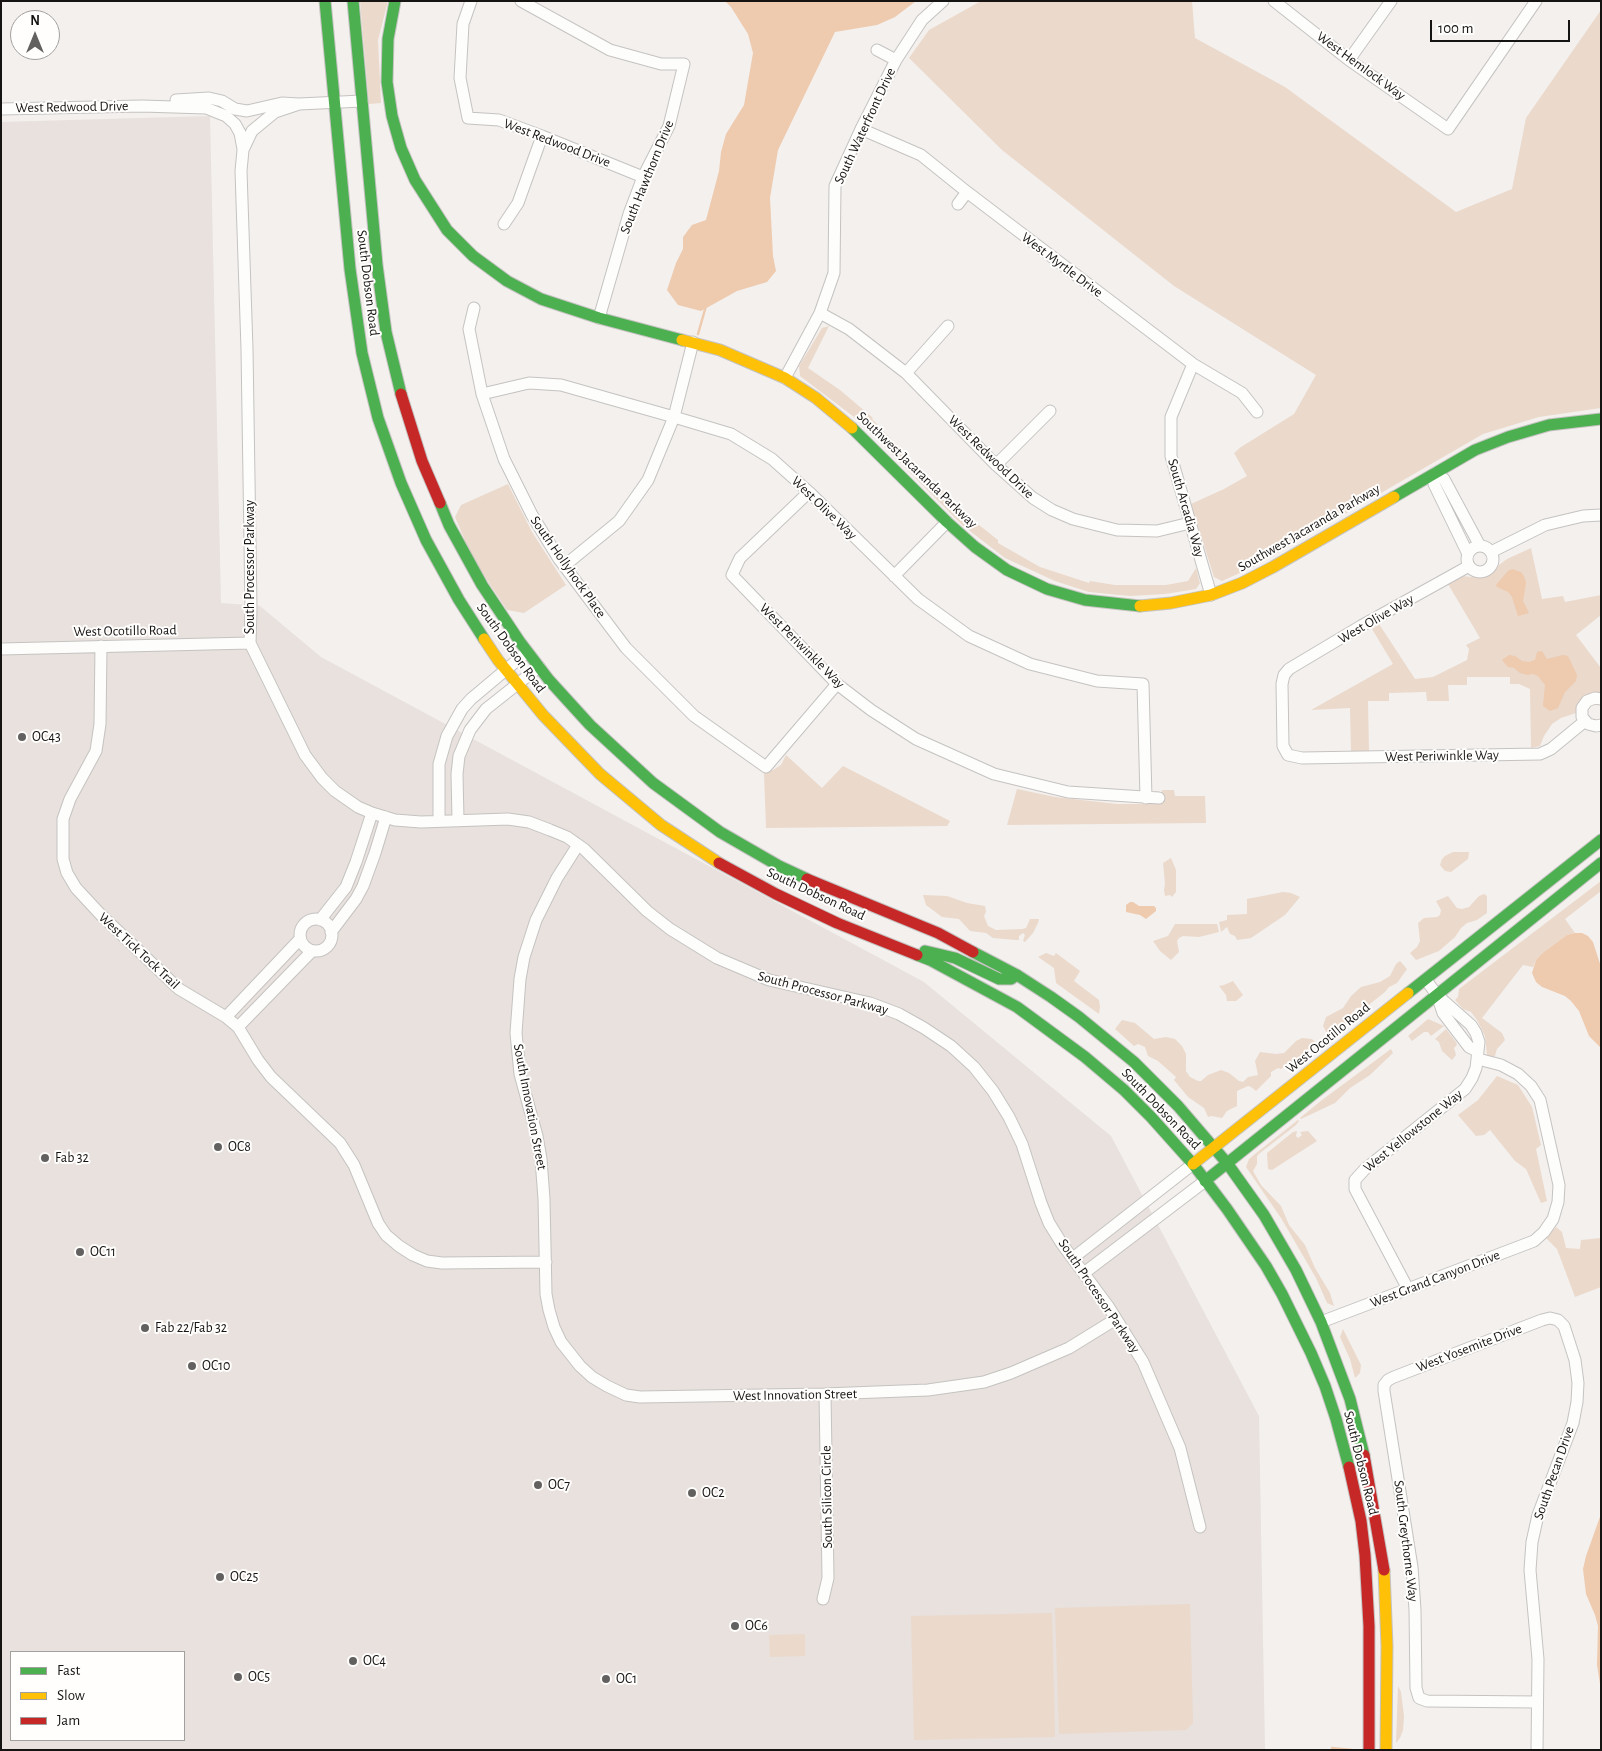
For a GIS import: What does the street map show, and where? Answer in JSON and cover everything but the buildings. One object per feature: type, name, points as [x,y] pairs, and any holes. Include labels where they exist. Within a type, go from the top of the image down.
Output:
[{"type":"main road","name":"South Dobson Road","points":[[325,1],[356,318],[368,378],[378,418],[401,483],[426,540],[459,600],[506,670],[543,715],[600,774],[661,825],[689,844],[776,894],[837,922],[898,946],[962,976],[1016,1007],[1071,1046],[1124,1090],[1151,1117],[1206,1180],[1266,1266],[1286,1301],[1325,1386],[1345,1452],[1361,1522],[1368,1590],[1369,1750]]},
{"type":"main road","name":"South Dobson Road","points":[[352,1],[386,332],[411,431],[435,494],[465,556],[499,612],[539,667],[590,725],[653,783],[720,832],[779,866],[938,933],[1017,975],[1079,1017],[1134,1062],[1178,1106],[1227,1163],[1281,1243],[1321,1322],[1350,1400],[1366,1464],[1379,1536],[1386,1611],[1386,1750]]},
{"type":"main road","name":"Southwest Jacaranda Parkway","points":[[394,1],[388,39],[387,63],[387,82],[392,116],[407,165],[431,207],[447,230],[460,244],[490,270],[542,299],[599,318],[694,342],[738,356],[785,378],[816,398],[844,420],[947,522],[975,547],[1007,570],[1047,589],[1078,599],[1105,604],[1150,606],[1211,595],[1242,583],[1273,567],[1475,450],[1508,437],[1549,425],[1601,419]]},
{"type":"main road","name":"West Ocotillo Road","points":[[1193,1164],[1601,840]]},
{"type":"main road","points":[[1206,1180],[1601,863]]},
{"type":"main road","points":[[898,946],[955,958],[1000,979],[1011,979],[1017,975]]},
{"type":"street","name":"West Redwood Drive","points":[[471,1],[463,24],[460,78],[468,118],[499,120],[644,177]]},
{"type":"street","name":"South Hawthorn Drive","points":[[521,1],[610,50],[661,64],[684,64],[669,126],[644,177],[629,214],[599,318]]},
{"type":"street","name":"South Waterfront Drive","points":[[785,378],[820,313],[834,273],[835,186],[896,60],[922,20],[943,1]]},
{"type":"street","name":"West Hemlock Way","points":[[1274,1],[1349,60],[1448,129],[1536,1]]},
{"type":"street","points":[[1349,60],[1390,1]]},
{"type":"street","points":[[877,50],[896,60]]},
{"type":"street","name":"West Redwood Drive","points":[[142,106],[201,98],[216,99],[240,110],[254,110],[274,104],[362,101]]},
{"type":"street","name":"South Processor Parkway","points":[[300,104],[280,110],[264,119],[252,131],[243,150],[241,170],[247,359],[250,643],[305,755],[322,778],[335,791],[358,807],[372,813],[405,821],[508,819],[529,822],[567,838],[584,849],[647,911],[684,938],[717,958],[769,980],[870,1003],[899,1014],[952,1046],[974,1067],[994,1091],[1009,1117],[1026,1154],[1049,1223],[1116,1319],[1143,1362],[1180,1448],[1200,1527]]},
{"type":"street","name":"West Redwood Drive","points":[[1,109],[142,106],[200,107],[231,119],[238,128],[243,150]]},
{"type":"street","name":"West Myrtle Drive","points":[[861,129],[921,155],[1193,364],[1242,394],[1257,412]]},
{"type":"street","points":[[504,224],[518,203],[542,136]]},
{"type":"street","points":[[958,204],[967,192]]},
{"type":"street","name":"South Hollyhock Place","points":[[474,308],[468,329],[482,394],[504,459],[532,515],[564,566],[626,648],[694,716],[766,766],[837,684]]},
{"type":"street","name":"West Redwood Drive","points":[[820,313],[849,329],[906,373],[996,465],[1033,498],[1052,510],[1073,519],[1117,530],[1157,531],[1190,523]]},
{"type":"street","points":[[906,373],[948,326]]},
{"type":"street","points":[[564,566],[619,521],[648,480],[674,417],[694,342]]},
{"type":"street","name":"South Arcadia Way","points":[[1193,364],[1171,417],[1171,456],[1211,595]]},
{"type":"street","name":"West Olive Way","points":[[482,394],[529,383],[561,385],[731,434],[772,459],[809,492],[918,599],[969,636],[1030,664],[1097,681],[1143,684],[1146,798]]},
{"type":"street","points":[[996,465],[1050,411]]},
{"type":"street","points":[[1469,560],[1434,484],[1435,473],[1444,479],[1480,546],[1485,547],[1491,552],[1545,525],[1583,516],[1601,515]]},
{"type":"street","name":"West Periwinkle Way","points":[[809,492],[740,558],[732,575],[837,684],[871,710],[916,739],[994,774],[1068,792],[1159,798]]},
{"type":"street","points":[[894,576],[947,522]]},
{"type":"street","name":"West Olive Way","points":[[1288,755],[1283,746],[1282,684],[1284,675],[1289,670],[1469,560],[1473,548],[1480,546]]},
{"type":"street","name":"West Olive Way","points":[[1469,560],[1479,572],[1487,570],[1493,560],[1491,552]]},
{"type":"street","name":"West Ocotillo Road","points":[[1,649],[250,643]]},
{"type":"street","name":"West Tick Tock Trail","points":[[101,646],[100,724],[96,751],[70,799],[63,819],[61,849],[67,873],[76,888],[86,900],[179,989],[226,1017],[238,1027],[271,1077],[340,1143],[354,1165],[378,1223],[386,1235],[399,1246],[427,1261],[442,1263],[546,1262]]},
{"type":"street","points":[[439,820],[439,764],[446,736],[462,709],[471,699],[527,652]]},
{"type":"street","points":[[458,820],[457,774],[459,756],[470,730],[486,709],[539,667]]},
{"type":"street","points":[[1601,699],[1591,699],[1584,704],[1582,713],[1585,721],[1592,725],[1601,726]]},
{"type":"street","name":"West Periwinkle Way","points":[[1288,755],[1311,758],[1540,754],[1551,749],[1585,721]]},
{"type":"street","points":[[320,920],[346,887],[372,813]]},
{"type":"street","points":[[331,932],[356,899],[363,886],[386,817]]},
{"type":"street","name":"South Innovation Street","points":[[546,1262],[543,1173],[537,1136],[520,1074],[516,1033],[517,999],[524,958],[536,920],[553,885],[578,845]]},
{"type":"street","points":[[312,920],[320,920],[327,925],[331,932],[331,938],[327,947],[323,950],[312,951],[304,947],[300,939],[300,933],[304,924],[312,920]]},
{"type":"street","points":[[226,1017],[300,939]]},
{"type":"street","points":[[238,1027],[312,951]]},
{"type":"street","points":[[1426,980],[1437,995],[1471,1024],[1479,1042],[1478,1055]]},
{"type":"street","points":[[1437,995],[1443,1013],[1469,1047],[1478,1055]]},
{"type":"street","points":[[1460,1035],[1471,1024]]},
{"type":"street","name":"West Grand Canyon Drive","points":[[1321,1322],[1534,1241],[1546,1230],[1553,1219],[1559,1185],[1540,1100],[1531,1086],[1518,1074],[1478,1055]]},
{"type":"street","name":"West Yellowstone Way","points":[[1408,1289],[1355,1189],[1355,1180],[1365,1169],[1465,1089],[1472,1078],[1478,1055]]},
{"type":"street","name":"West Ocotillo Road","points":[[1073,1258],[1193,1164]]},
{"type":"street","points":[[1084,1273],[1206,1180]]},
{"type":"street","name":"West Innovation Street","points":[[546,1262],[546,1294],[554,1327],[561,1342],[580,1366],[592,1377],[626,1395],[640,1397],[928,1390],[984,1382],[1012,1373],[1069,1348],[1116,1319]]},
{"type":"street","name":"West Yosemite Drive","points":[[1384,1385],[1394,1377],[1542,1320],[1550,1318],[1558,1320]]},
{"type":"street","name":"South Pecan Drive","points":[[1537,1750],[1538,1658],[1530,1570],[1532,1542],[1538,1515],[1573,1423],[1578,1383],[1575,1360],[1564,1326],[1558,1320]]},
{"type":"street","name":"South Greythorne Way","points":[[1384,1385],[1412,1567],[1415,1610],[1416,1688],[1419,1698],[1427,1701],[1537,1702]]},
{"type":"street","name":"South Silicon Circle","points":[[824,1599],[828,1578],[825,1394]]},
{"type":"shaded area","points":[[360,1],[388,1],[378,40],[381,103],[369,104]]},
{"type":"shaded area","points":[[725,1],[916,1],[895,17],[877,25],[835,32],[778,150],[770,198],[773,256],[776,271],[767,282],[737,291],[701,311],[678,305],[667,290],[683,249],[683,237],[692,225],[706,220],[719,171],[721,152],[726,134],[744,105],[753,53],[748,34]]},
{"type":"shaded area","points":[[981,1],[1192,1],[1195,38],[1285,87],[1456,212],[1512,189],[1526,118],[1601,10],[1601,408],[1539,417],[1483,434],[1253,567],[1222,581],[1214,577],[1191,504],[1247,476],[1234,453],[1294,414],[1316,375],[1174,286],[1002,150],[909,58],[929,30]]},
{"type":"shaded area","points":[[210,116],[221,603],[260,606],[321,657],[924,982],[1111,1136],[1259,1416],[1265,1750],[1,1750],[1,122]]},
{"type":"shaded area","points":[[829,326],[808,368],[840,390],[873,418],[916,465],[979,525],[998,540],[998,543],[1040,567],[1089,583],[1090,581],[1115,585],[1166,585],[1188,581],[1196,568],[1200,583],[1196,589],[1165,594],[1130,596],[1089,592],[1055,581],[1005,558],[962,525],[858,420],[800,376],[799,366],[822,328]]},
{"type":"shaded area","points":[[508,484],[532,532],[566,585],[524,613],[507,610],[473,559],[455,517],[461,505]]},
{"type":"shaded area","points":[[1531,548],[1542,599],[1563,596],[1565,602],[1601,595],[1601,615],[1576,635],[1601,668],[1601,694],[1576,709],[1576,713],[1561,718],[1552,724],[1540,746],[1531,748],[1530,689],[1519,684],[1510,684],[1510,677],[1467,677],[1467,685],[1448,685],[1449,701],[1427,701],[1426,692],[1389,693],[1389,701],[1368,701],[1369,751],[1351,751],[1350,708],[1311,710],[1393,664],[1372,629],[1379,624],[1415,679],[1433,677],[1467,660],[1469,649],[1466,645],[1480,638],[1448,584],[1462,576],[1483,578],[1493,573],[1507,559]]},
{"type":"shaded area","points":[[1512,569],[1521,572],[1526,583],[1523,601],[1529,613],[1518,616],[1512,597],[1508,592],[1496,585]]},
{"type":"shaded area","points":[[1542,651],[1547,659],[1563,655],[1568,656],[1577,675],[1576,681],[1565,692],[1558,708],[1550,711],[1543,706],[1545,685],[1538,676],[1520,673],[1514,668],[1508,667],[1502,660],[1509,655],[1529,662],[1535,660],[1537,652]]},
{"type":"shaded area","points":[[786,755],[822,788],[843,766],[950,821],[947,826],[766,828],[764,773],[781,765]]},
{"type":"shaded area","points":[[1017,789],[1055,797],[1117,804],[1162,804],[1162,790],[1174,790],[1175,796],[1205,796],[1206,823],[1007,825]]},
{"type":"shaded area","points":[[1453,852],[1469,852],[1468,859],[1451,872],[1445,871],[1440,865],[1442,859]]},
{"type":"shaded area","points":[[1171,858],[1176,870],[1176,892],[1172,897],[1170,895],[1165,896],[1163,863]]},
{"type":"shaded area","points":[[1601,881],[1601,891],[1565,919],[1575,933],[1567,935],[1536,960],[1533,967],[1523,965],[1482,1018],[1502,1033],[1505,1040],[1497,1049],[1494,1059],[1487,1055],[1485,1036],[1477,1020],[1471,1012],[1463,1009],[1455,1000],[1458,997],[1459,989]]},
{"type":"shaded area","points":[[1283,892],[1300,897],[1285,915],[1251,938],[1237,940],[1235,936],[1230,934],[1227,927],[1221,932],[1219,922],[1227,920],[1227,915],[1247,914],[1247,899]]},
{"type":"shaded area","points":[[1484,894],[1487,896],[1487,913],[1477,920],[1467,923],[1439,951],[1416,960],[1410,953],[1417,947],[1420,941],[1418,923],[1424,918],[1440,915],[1441,910],[1436,901],[1448,896],[1457,908],[1462,909],[1469,907],[1479,896]]},
{"type":"shaded area","points":[[923,895],[947,896],[967,903],[985,906],[986,912],[984,916],[988,926],[996,930],[1026,928],[1030,919],[1039,919],[1033,933],[1025,942],[1023,941],[1025,935],[1023,933],[1019,936],[1019,940],[993,938],[986,933],[970,931],[959,919],[942,917],[926,905]]},
{"type":"shaded area","points":[[1133,902],[1139,906],[1154,906],[1156,911],[1146,919],[1140,915],[1126,912],[1126,905]]},
{"type":"shaded area","points":[[1175,924],[1217,924],[1219,932],[1199,937],[1183,936],[1179,938],[1177,941],[1179,952],[1171,960],[1160,951],[1153,941],[1168,936]]},
{"type":"shaded area","points":[[1582,933],[1588,936],[1593,942],[1601,967],[1601,1048],[1589,1036],[1579,1011],[1571,1001],[1565,996],[1542,987],[1536,982],[1532,973],[1536,960],[1543,953],[1567,935]]},
{"type":"shaded area","points":[[1046,953],[1054,956],[1056,953],[1080,971],[1074,981],[1099,1000],[1099,1014],[1056,983],[1054,968],[1038,957]]},
{"type":"shaded area","points":[[1400,961],[1407,969],[1397,983],[1389,987],[1366,1007],[1356,1008],[1351,1015],[1350,1021],[1329,1037],[1323,1026],[1326,1017],[1343,1008],[1351,996],[1361,987],[1380,982],[1390,976],[1396,964]]},
{"type":"shaded area","points":[[1233,981],[1243,995],[1236,1001],[1227,1001],[1226,995],[1219,986]]},
{"type":"shaded area","points":[[1428,1019],[1444,1026],[1431,1036],[1428,1032],[1424,1032],[1412,1041],[1408,1036]]},
{"type":"shaded area","points":[[1122,1020],[1135,1023],[1154,1039],[1166,1037],[1175,1039],[1182,1046],[1186,1054],[1186,1071],[1190,1077],[1198,1081],[1221,1070],[1243,1082],[1248,1077],[1258,1075],[1255,1061],[1260,1052],[1284,1053],[1296,1041],[1302,1038],[1312,1039],[1318,1045],[1281,1069],[1278,1068],[1271,1072],[1271,1076],[1256,1091],[1248,1086],[1237,1091],[1237,1106],[1227,1111],[1222,1118],[1208,1117],[1204,1108],[1188,1097],[1174,1080],[1176,1077],[1158,1061],[1148,1056],[1145,1047],[1138,1044],[1134,1046],[1115,1029]]},
{"type":"shaded area","points":[[1446,1029],[1457,1045],[1454,1048],[1456,1055],[1452,1060],[1442,1051],[1439,1042],[1435,1039]]},
{"type":"shaded area","points":[[1391,1049],[1393,1053],[1370,1075],[1350,1088],[1335,1103],[1300,1118],[1322,1100]]},
{"type":"shaded area","points":[[1497,1076],[1518,1085],[1532,1107],[1541,1145],[1536,1149],[1547,1201],[1541,1203],[1526,1169],[1515,1161],[1490,1130],[1484,1135],[1476,1136],[1458,1115],[1478,1100]]},
{"type":"shaded area","points":[[1298,1120],[1296,1125],[1257,1156],[1257,1164],[1253,1171],[1261,1185],[1281,1206],[1289,1225],[1305,1245],[1315,1268],[1330,1293],[1334,1306],[1327,1303],[1316,1278],[1281,1218],[1246,1167],[1249,1159]]},
{"type":"shaded area","points":[[1297,1131],[1296,1136],[1298,1138],[1302,1135],[1300,1132],[1308,1131],[1317,1141],[1272,1170],[1268,1169],[1267,1153],[1293,1132]]},
{"type":"shaded area","points":[[1556,1227],[1562,1232],[1566,1248],[1580,1249],[1581,1240],[1601,1238],[1601,1287],[1575,1297],[1557,1249],[1546,1238]]},
{"type":"shaded area","points":[[1343,1329],[1361,1365],[1360,1373],[1355,1378],[1350,1359],[1340,1337]]},
{"type":"shaded area","points":[[1601,1514],[1601,1690],[1597,1665],[1598,1626],[1586,1594],[1583,1569]]},
{"type":"shaded area","points":[[1190,1604],[1193,1723],[1186,1730],[1059,1734],[1055,1608]]},
{"type":"shaded area","points":[[1052,1613],[1055,1737],[914,1740],[911,1616]]},
{"type":"shaded area","points":[[805,1634],[805,1656],[770,1657],[769,1635]]},
{"type":"shaded area","points":[[1398,1686],[1401,1692],[1404,1716],[1403,1730],[1396,1743]]},
{"type":"waterway","points":[[698,334],[706,306]]},
{"type":"waterway","points":[[1332,1748],[1351,1750]]},
{"type":"traffic: fast","points":[[325,1],[350,269],[362,353],[378,418],[401,483],[426,540],[459,600],[484,639]]},
{"type":"traffic: fast","points":[[353,1],[377,265],[386,332],[401,394]]},
{"type":"traffic: fast","points":[[395,1],[388,39],[387,82],[392,116],[401,148],[415,180],[447,230],[473,256],[507,281],[541,299],[599,318],[682,340]]},
{"type":"traffic: fast","points":[[1394,497],[1475,450],[1508,437],[1549,425],[1601,419]]},
{"type":"traffic: fast","points":[[852,428],[947,522],[975,547],[1007,570],[1047,589],[1085,600],[1140,606]]},
{"type":"traffic: fast","points":[[440,503],[449,525],[482,585],[520,642],[549,680],[590,725],[653,783],[720,832],[779,866],[807,879]]},
{"type":"traffic: fast","points":[[1408,993],[1601,840]]},
{"type":"traffic: fast","points":[[1205,1181],[1601,863]]},
{"type":"traffic: fast","points":[[925,951],[955,958],[999,979],[1011,979],[1017,975]]},
{"type":"traffic: fast","points":[[973,952],[1017,975],[1051,997],[1079,1017],[1134,1062],[1178,1106],[1227,1163],[1264,1215],[1296,1270],[1321,1322],[1350,1399],[1364,1455]]},
{"type":"traffic: fast","points":[[917,955],[930,960],[1017,1007],[1085,1057],[1124,1090],[1193,1164],[1227,1209],[1266,1266],[1282,1294],[1325,1386],[1349,1467]]},
{"type":"traffic: slow","points":[[682,340],[720,350],[785,378],[816,398],[852,428]]},
{"type":"traffic: slow","points":[[1140,606],[1171,603],[1211,595],[1242,583],[1394,497]]},
{"type":"traffic: slow","points":[[484,639],[498,660],[543,715],[600,774],[661,825],[719,863]]},
{"type":"traffic: slow","points":[[1193,1164],[1408,993]]},
{"type":"traffic: slow","points":[[1384,1570],[1387,1646],[1386,1750]]},
{"type":"traffic: jam","points":[[401,394],[422,461],[440,503]]},
{"type":"traffic: jam","points":[[719,863],[776,894],[837,923],[917,955]]},
{"type":"traffic: jam","points":[[807,879],[938,933],[973,952]]},
{"type":"traffic: jam","points":[[1364,1455],[1384,1570]]},
{"type":"traffic: jam","points":[[1349,1467],[1361,1521],[1365,1555],[1369,1626],[1369,1750]]},
{"type":"place","name":"OC43","points":[[22,737]]},
{"type":"place","name":"OC8","points":[[218,1147]]},
{"type":"place","name":"Fab 32","points":[[45,1158]]},
{"type":"place","name":"OC11","points":[[80,1252]]},
{"type":"place","name":"Fab 22/Fab 32","points":[[145,1328]]},
{"type":"place","name":"OC10","points":[[192,1366]]},
{"type":"place","name":"OC7","points":[[538,1485]]},
{"type":"place","name":"OC2","points":[[692,1493]]},
{"type":"place","name":"OC25","points":[[220,1577]]},
{"type":"place","name":"OC6","points":[[735,1626]]},
{"type":"place","name":"OC4","points":[[353,1661]]},
{"type":"place","name":"OC5","points":[[238,1677]]},
{"type":"place","name":"OC1","points":[[606,1679]]}]
